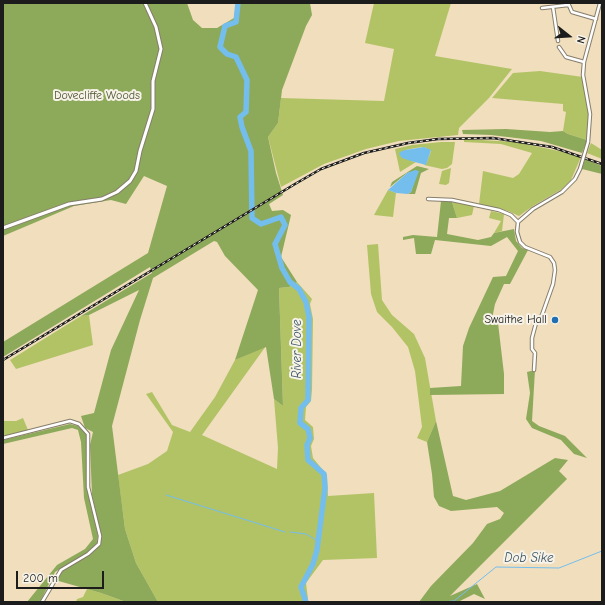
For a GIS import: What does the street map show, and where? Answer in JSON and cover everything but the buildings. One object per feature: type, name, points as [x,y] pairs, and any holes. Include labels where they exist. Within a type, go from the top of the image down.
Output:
[{"type":"street","points":[[3,228],[69,204],[102,199],[117,192],[130,181],[136,171],[140,151],[153,109],[153,81],[161,49],[156,27],[145,3]]},
{"type":"street","points":[[542,8],[568,4],[571,11],[574,13],[596,18]]},
{"type":"street","points":[[518,222],[533,208],[562,192],[575,179],[580,169],[588,142],[590,110],[583,75],[584,62],[601,5]]},
{"type":"street","points":[[553,7],[558,41]]},
{"type":"street","points":[[559,47],[566,57],[584,62]]},
{"type":"street","points":[[428,199],[452,200],[499,210],[511,215],[518,222],[519,241],[525,247],[550,257],[554,263],[555,270],[553,284],[542,315],[537,320],[533,334],[532,344],[535,353],[534,370]]},
{"type":"street","points":[[3,438],[70,421],[79,424],[88,434],[88,487],[100,536],[99,544],[88,554],[61,570],[42,602]]},
{"type":"green space","name":"Dovecliffe Woods","points":[[3,3],[187,3],[193,20],[202,28],[217,28],[234,18],[236,3],[310,3],[312,15],[306,26],[282,90],[278,123],[268,137],[276,173],[283,195],[269,204],[272,211],[283,210],[291,215],[281,257],[297,282],[289,287],[279,288],[283,406],[274,399],[266,347],[235,360],[258,290],[225,256],[217,242],[214,241],[153,278],[140,320],[112,426],[125,529],[136,563],[158,602],[126,602],[55,580],[63,571],[90,554],[100,544],[101,536],[92,495],[90,445],[93,432],[85,428],[81,416],[94,413],[111,350],[139,290],[89,315],[81,316],[152,273],[150,267],[3,357],[3,342],[148,253],[167,186],[144,176],[126,204],[111,200],[74,206],[3,236]]},
{"type":"green space","points":[[374,3],[451,3],[435,56],[512,69],[489,98],[459,128],[458,135],[399,141],[366,149],[324,164],[281,187],[268,137],[278,123],[281,98],[384,101],[394,49],[365,43]]},
{"type":"green space","points":[[540,71],[583,77],[589,115],[587,140],[563,131],[566,112],[563,111],[563,104],[492,98],[513,73]]},
{"type":"green space","points":[[506,129],[550,132],[563,131],[587,140],[582,153],[541,141],[491,135],[463,134],[462,130]]},
{"type":"green space","points":[[464,139],[515,142],[581,157],[571,180],[562,189],[519,216],[508,211],[479,204],[483,171],[513,178],[519,174],[532,153],[501,144],[464,142]]},
{"type":"green space","points":[[455,142],[452,164],[447,168],[442,169],[424,165],[426,164],[431,151],[424,147],[405,150],[411,161],[416,162],[400,172],[395,149],[412,145]]},
{"type":"green space","points":[[591,143],[602,150],[602,159],[587,153]]},
{"type":"green space","points":[[585,159],[602,166],[602,174],[582,169]]},
{"type":"green space","points":[[417,166],[429,169],[421,173],[415,194],[408,194],[411,192],[418,171],[407,173],[390,187],[392,182]]},
{"type":"green space","points":[[451,168],[449,183],[446,185],[439,184],[442,171]]},
{"type":"green space","points":[[388,190],[396,193],[393,217],[374,215]]},
{"type":"green space","points":[[441,201],[452,202],[457,218],[449,218],[447,234],[478,240],[491,237],[494,233],[514,229],[516,241],[522,248],[528,250],[510,284],[504,284],[495,304],[491,324],[498,323],[504,374],[504,394],[430,395],[430,388],[461,386],[463,346],[469,328],[493,277],[506,276],[518,251],[507,237],[491,246],[435,240],[431,254],[416,254],[414,238],[403,240],[403,237],[413,235],[437,237]]},
{"type":"green space","points":[[452,202],[474,206],[472,215],[457,218]]},
{"type":"green space","points":[[491,211],[504,214],[502,231],[494,233],[501,221],[489,218]]},
{"type":"green space","points":[[378,244],[382,300],[392,315],[414,334],[425,358],[436,421],[427,442],[417,438],[422,427],[415,371],[408,347],[392,327],[377,312],[371,294],[367,245]]},
{"type":"green space","points":[[297,282],[312,299],[310,304],[313,319],[312,390],[311,401],[306,407],[305,420],[313,427],[314,439],[311,446],[313,458],[327,475],[328,496],[374,493],[377,558],[323,560],[306,583],[308,599],[305,602],[158,602],[136,563],[125,529],[118,475],[148,464],[167,451],[173,432],[146,394],[152,392],[172,425],[190,432],[215,397],[235,360],[266,346],[202,435],[277,469],[278,448],[274,399],[283,406],[279,288],[289,287]]},
{"type":"green space","points":[[89,315],[93,345],[16,369],[10,360],[81,316]]},
{"type":"green space","points":[[535,370],[532,421],[539,426],[565,436],[587,458],[574,454],[561,440],[532,428],[526,419],[530,393],[527,372]]},
{"type":"green space","points":[[23,418],[28,430],[3,437],[3,421],[16,421]]},
{"type":"green space","points":[[436,421],[453,496],[466,500],[500,491],[555,458],[568,460],[559,471],[567,479],[450,596],[477,584],[485,599],[474,594],[458,602],[419,602],[431,586],[473,543],[487,524],[500,519],[504,513],[497,507],[451,511],[439,506],[434,497],[427,442]]},
{"type":"green space","points":[[70,424],[78,426],[86,434],[87,487],[98,536],[97,543],[88,553],[55,572],[40,602],[27,602],[57,565],[85,549],[93,539],[84,498],[81,442],[78,430],[72,428],[3,444],[3,440]]},
{"type":"green space","points":[[87,589],[126,602],[76,602],[77,599],[83,597]]},
{"type":"water","points":[[424,147],[431,150],[426,165],[402,158],[399,154],[405,150]]},
{"type":"water","points":[[415,170],[419,171],[411,192],[408,194],[396,193],[388,190],[407,173]]},
{"type":"waterway","name":"River Dove","points":[[238,3],[236,22],[225,26],[220,47],[227,54],[236,57],[247,80],[246,112],[240,117],[251,151],[252,218],[261,224],[281,217],[285,225],[275,244],[282,268],[290,282],[299,289],[306,302],[309,317],[308,400],[301,408],[300,423],[308,429],[310,438],[307,445],[308,460],[324,474],[325,488],[317,550],[313,564],[301,587],[306,602]]},
{"type":"waterway","points":[[166,495],[285,532]]},
{"type":"waterway","points":[[290,532],[306,534],[318,541]]},
{"type":"waterway","name":"Dob Sike","points":[[441,602],[454,601],[496,567],[559,568],[602,551]]},
{"type":"railway","points":[[3,360],[321,169],[364,153],[408,143],[438,139],[493,138],[552,147],[602,164]]},
{"type":"place","name":"Swaithe Hall","points":[[555,320]]}]
